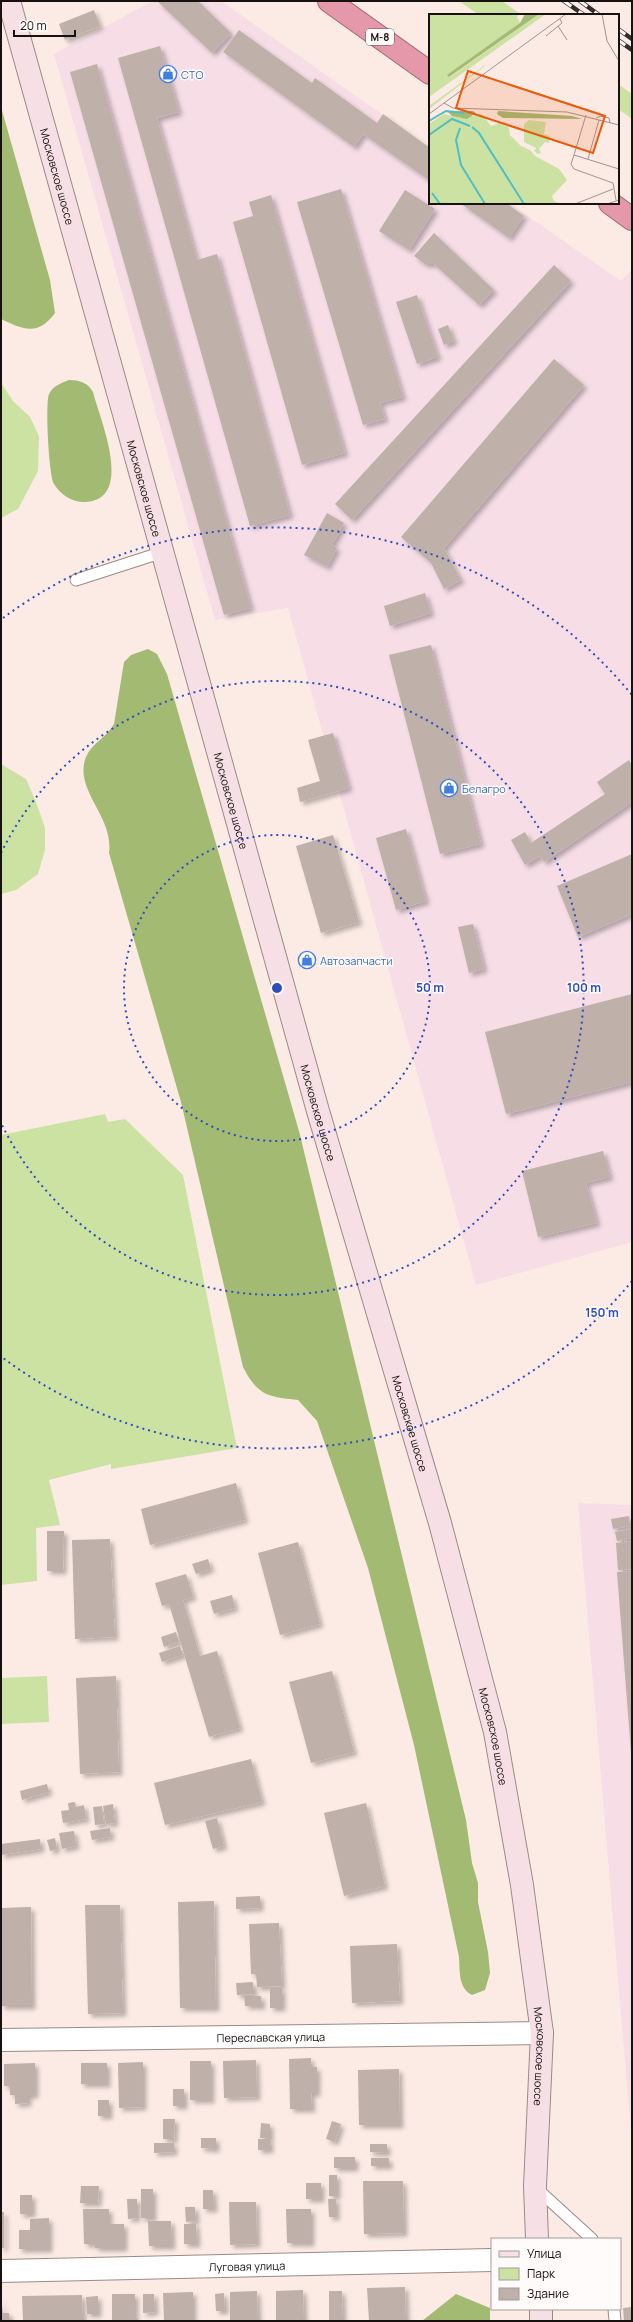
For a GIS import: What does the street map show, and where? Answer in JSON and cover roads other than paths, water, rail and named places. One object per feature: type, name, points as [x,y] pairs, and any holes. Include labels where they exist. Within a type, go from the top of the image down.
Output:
[{"type":"highway","name":"М-8","points":[[329,1],[429,72]]},
{"type":"highway","points":[[611,204],[632,219]]},
{"type":"street","name":"Московское шоссе","points":[[9,1],[318,1111],[440,1523],[493,1725],[522,1885],[542,2033],[535,2186],[537,2238]]},
{"type":"street","name":"Переславская улица","points":[[1,2040],[542,2033]]},
{"type":"street","name":"Луговая улица","points":[[1,2271],[491,2260]]},
{"type":"street","points":[[541,2310],[541,2321]]},
{"type":"lane","points":[[76,580],[163,552]]},
{"type":"lane","points":[[535,2186],[591,2238]]},
{"type":"lane","points":[[614,2310],[615,2321]]},
{"type":"railway","points":[[564,1],[583,14]]},
{"type":"railway","points":[[580,1],[598,14]]},
{"type":"railway","points":[[619,30],[632,39]]},
{"type":"railway","points":[[619,41],[632,50]]},
{"type":"place","name":"СТО","points":[[168,74]]},
{"type":"place","name":"Белагро","points":[[449,788]]},
{"type":"place","name":"Автозапчасти","points":[[307,960]]}]
